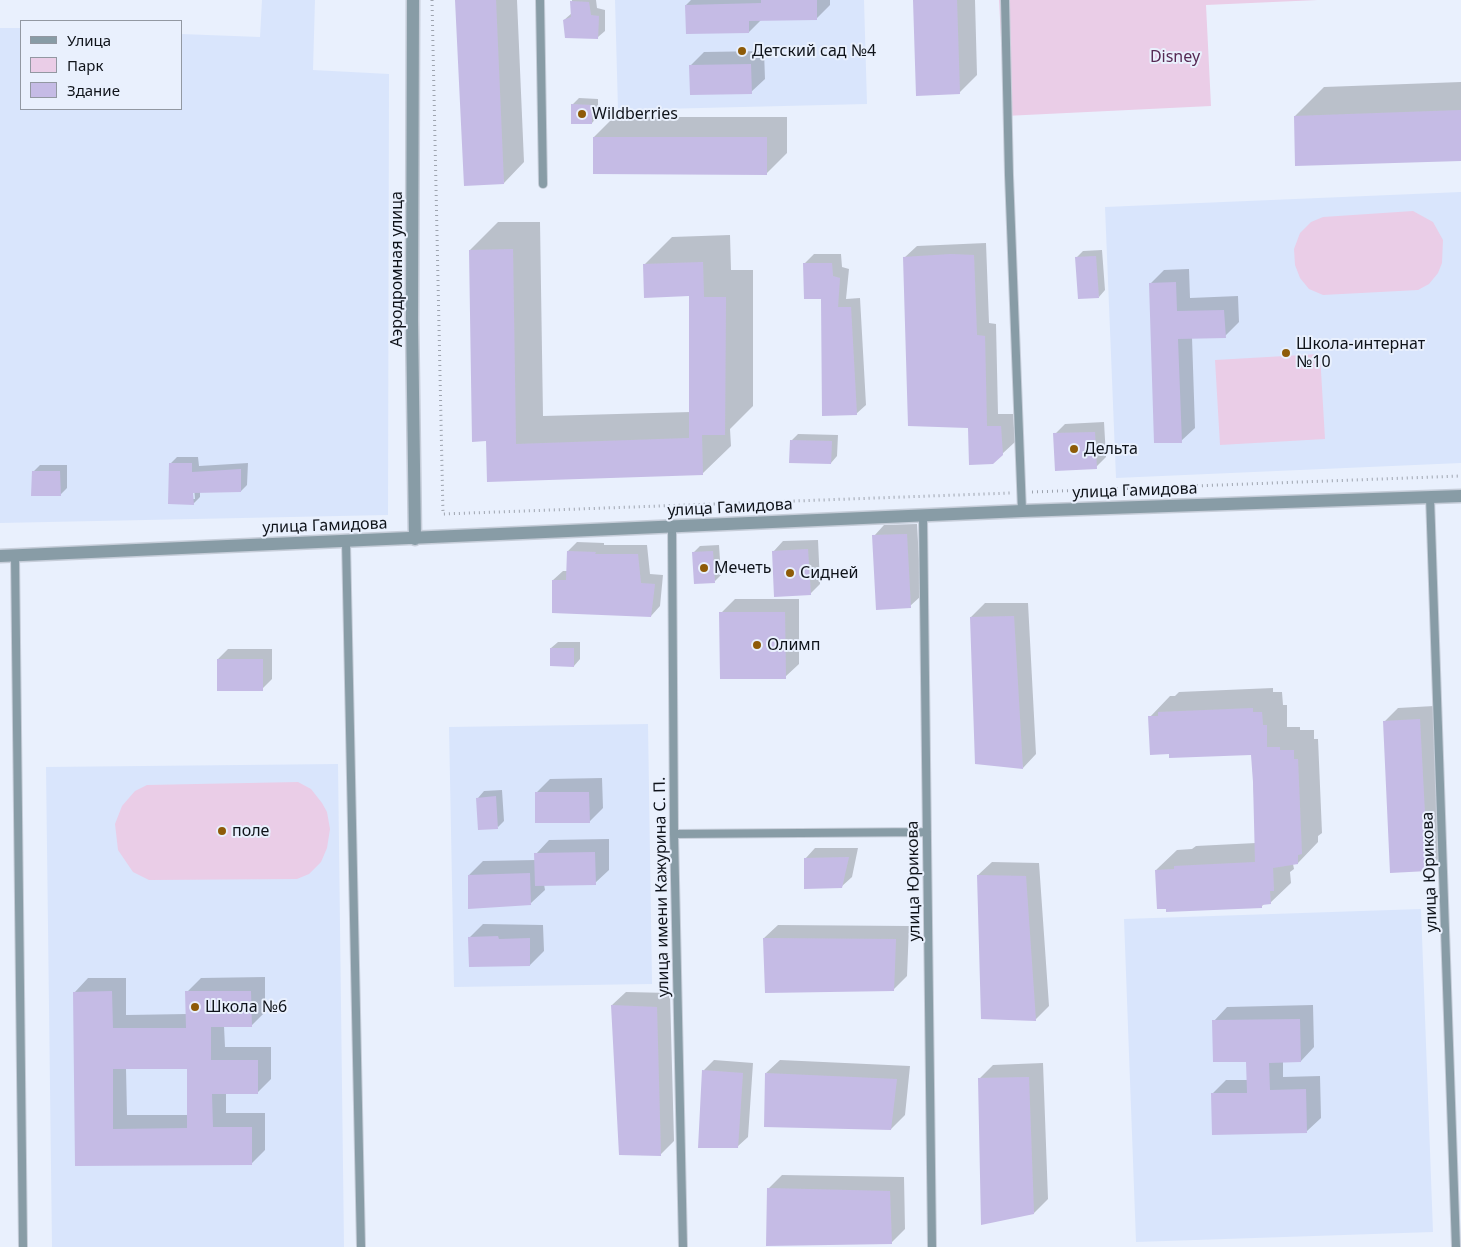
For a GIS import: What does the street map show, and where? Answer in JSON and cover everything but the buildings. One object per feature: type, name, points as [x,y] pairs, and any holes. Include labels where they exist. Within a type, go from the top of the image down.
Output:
[{"type":"street","name":"Аэродромная улица","points":[[413,0],[412,319],[416,539]]},
{"type":"street","name":"улица Гамидова","points":[[0,556],[923,515],[1461,496]]},
{"type":"lane","points":[[540,0],[543,184]]},
{"type":"lane","points":[[1005,0],[1009,175],[1022,511]]},
{"type":"lane","name":"улица Юрикова","points":[[1430,497],[1456,1247]]},
{"type":"lane","name":"улица Юрикова","points":[[923,515],[932,1247]]},
{"type":"lane","name":"улица имени Кажурина С. П.","points":[[672,527],[674,834],[683,1247]]},
{"type":"lane","points":[[346,542],[361,1247]]},
{"type":"lane","points":[[15,555],[23,1247]]},
{"type":"lane","points":[[674,834],[927,832]]},
{"type":"path","points":[[432,0],[443,514],[1461,476]]},
{"type":"shaded area","points":[[262,0],[315,0],[313,70],[389,74],[388,515],[0,523],[0,28],[20,28],[20,110],[182,110],[182,34],[260,37]]},
{"type":"shaded area","name":"Детский сад №4","points":[[615,0],[864,0],[867,104],[618,110]]},
{"type":"shaded area","name":"Школа-интернат №10","points":[[1461,192],[1461,463],[1116,478],[1105,207]]},
{"type":"shaded area","points":[[648,724],[652,984],[454,987],[449,727]]},
{"type":"shaded area","name":"Школа №6","points":[[338,764],[344,1247],[52,1247],[46,767]]},
{"type":"shaded area","points":[[1421,909],[1433,1232],[1136,1242],[1124,919]]},
{"type":"green space","name":"Disney","points":[[999,0],[1318,0],[1206,5],[1211,106],[1005,116]]},
{"type":"green space","points":[[1413,211],[1433,222],[1443,240],[1442,263],[1438,273],[1429,284],[1418,290],[1323,295],[1309,289],[1300,278],[1295,265],[1294,249],[1300,233],[1311,222],[1323,217]]},
{"type":"green space","points":[[1320,354],[1325,439],[1220,445],[1215,360]]},
{"type":"green space","name":"поле","points":[[298,782],[311,789],[322,803],[327,812],[330,829],[327,848],[321,862],[309,874],[297,879],[149,880],[133,872],[118,850],[115,824],[122,806],[135,791],[147,785]]},
{"type":"place","name":"Детский сад №4","points":[[742,51]]},
{"type":"place","name":"Wildberries","points":[[582,114]]},
{"type":"place","name":"Школа-интернат №10","points":[[1286,353]]},
{"type":"place","name":"Дельта","points":[[1074,449]]},
{"type":"place","name":"Мечеть","points":[[704,568]]},
{"type":"place","name":"Сидней","points":[[790,573]]},
{"type":"place","name":"Олимп","points":[[757,645]]},
{"type":"place","name":"поле","points":[[222,831]]},
{"type":"place","name":"Школа №6","points":[[195,1007]]}]
